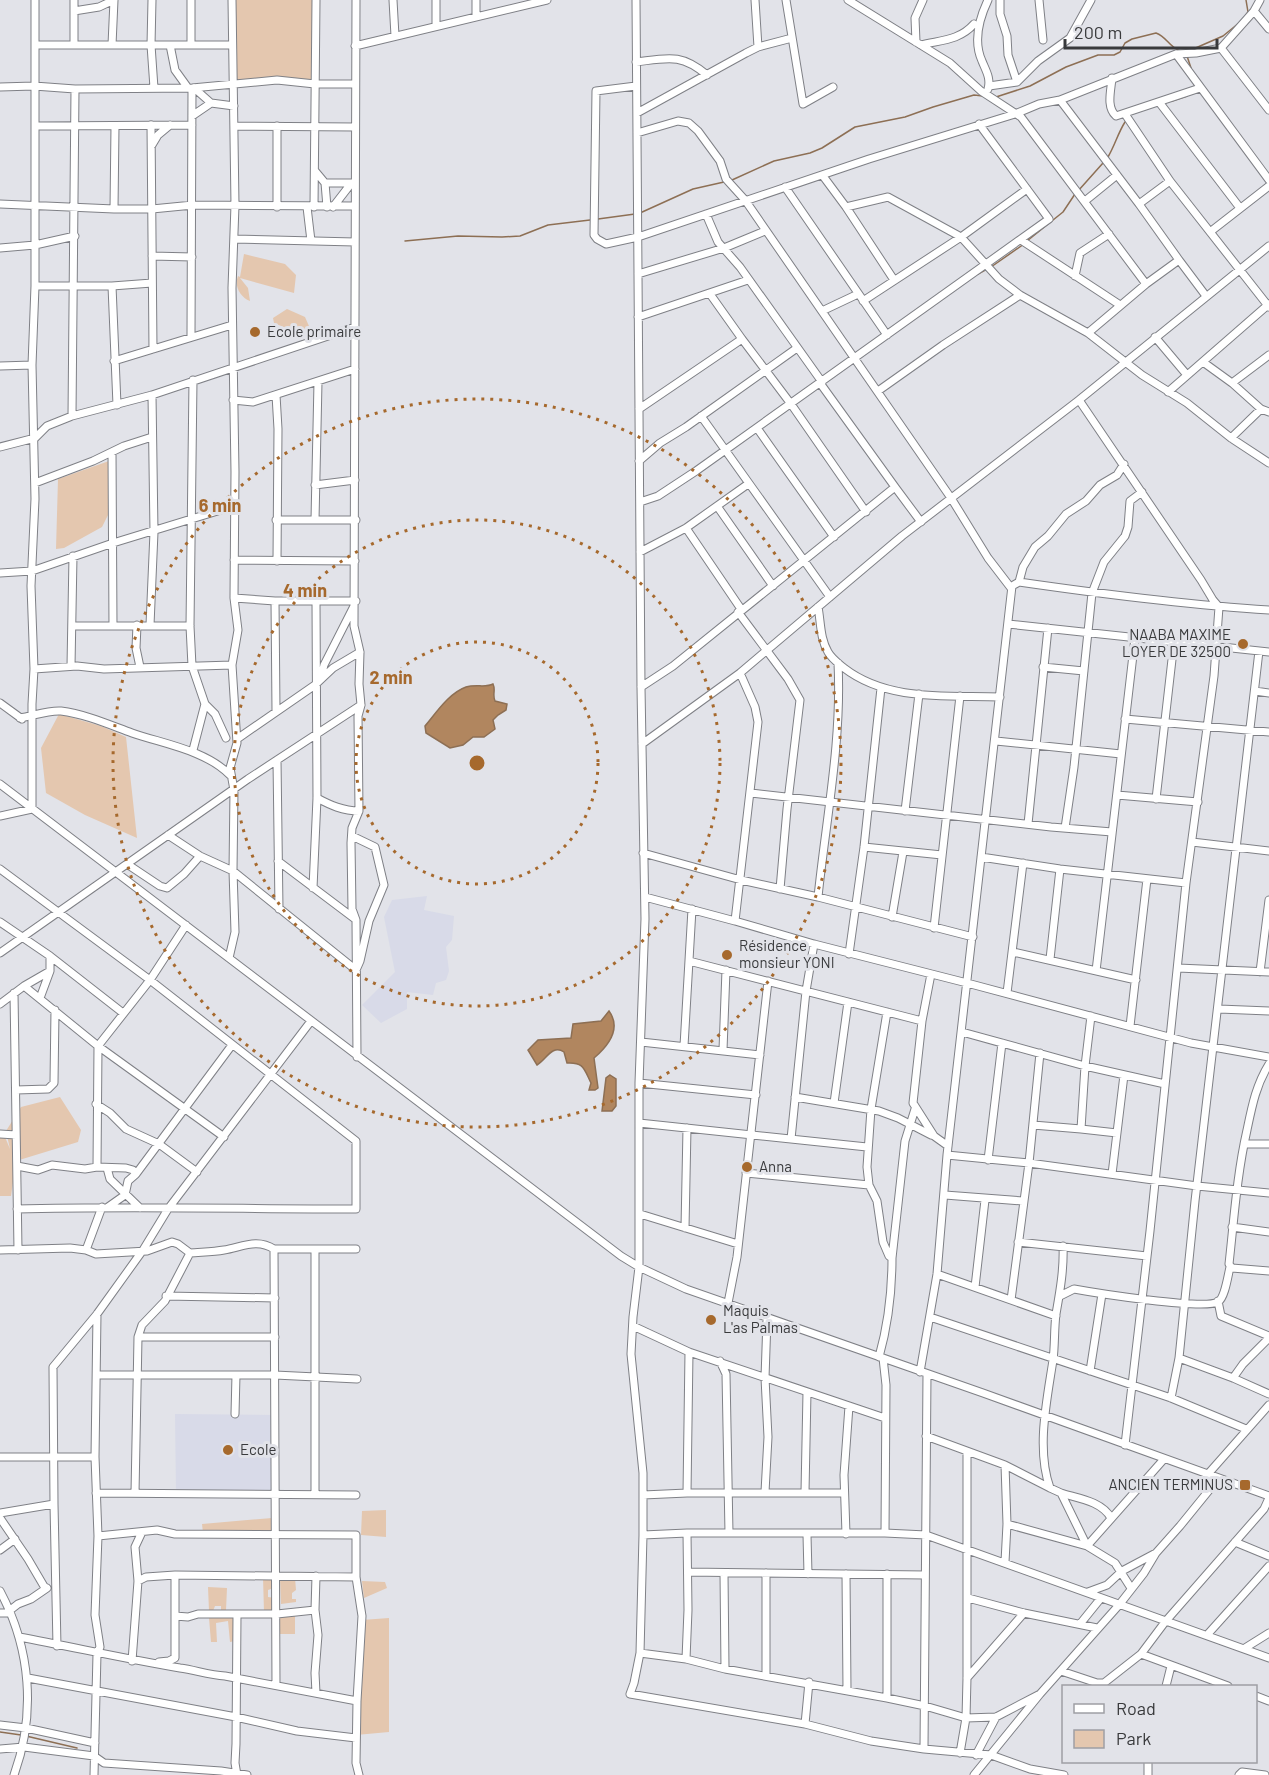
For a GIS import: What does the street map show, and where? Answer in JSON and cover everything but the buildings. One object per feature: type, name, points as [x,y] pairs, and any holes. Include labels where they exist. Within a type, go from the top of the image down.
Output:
[{"type":"street","points":[[32,809],[35,0]]},
{"type":"street","points":[[74,0],[74,45]]},
{"type":"street","points":[[74,11],[99,7],[114,0],[112,45]]},
{"type":"street","points":[[152,0],[151,45],[154,88]]},
{"type":"street","points":[[191,0],[191,45]]},
{"type":"street","points":[[229,958],[235,932],[234,790],[230,775],[237,739],[232,665],[238,630],[234,598],[232,325],[235,205],[232,0]]},
{"type":"street","points":[[310,241],[310,207],[315,170],[316,0]]},
{"type":"street","points":[[356,0],[354,626],[360,652],[360,705],[358,716],[359,811],[352,828],[352,909],[356,920],[357,1057]]},
{"type":"street","points":[[393,0],[395,36]]},
{"type":"street","points":[[436,0],[436,26]]},
{"type":"street","points":[[476,0],[476,16]]},
{"type":"street","points":[[355,46],[547,0]]},
{"type":"street","points":[[636,0],[641,687],[645,897],[639,1083],[639,1267],[631,1354],[642,1455],[643,1535],[640,1653],[630,1694],[805,1724],[853,1737],[924,1749],[991,1755],[1028,1772],[1064,1775]]},
{"type":"street","points":[[755,0],[758,47]]},
{"type":"street","points":[[786,0],[803,104],[833,87]]},
{"type":"street","points":[[848,0],[950,63],[1026,122],[1146,284]]},
{"type":"street","points":[[919,43],[915,18],[923,0]]},
{"type":"street","points":[[987,90],[987,72],[981,60],[978,27],[988,0]]},
{"type":"street","points":[[1000,0],[1000,14],[1007,36],[1008,55],[1017,82]]},
{"type":"street","points":[[1039,0],[1043,40]]},
{"type":"street","points":[[987,90],[1017,82],[1038,61],[1070,38],[1091,0]]},
{"type":"street","points":[[636,86],[596,91],[594,235],[606,244],[638,237],[785,187],[1015,114],[1039,104],[1060,100],[1176,54],[1221,48],[1254,11],[1260,0]]},
{"type":"street","points":[[1254,11],[1269,29]]},
{"type":"street","points":[[919,43],[947,41],[969,30],[974,24]]},
{"type":"street","points":[[637,112],[758,47],[792,38]]},
{"type":"street","points":[[35,45],[232,45]]},
{"type":"street","points":[[170,45],[175,70],[191,88],[211,103],[234,106]]},
{"type":"street","points":[[1221,48],[1269,110]]},
{"type":"street","points":[[1176,54],[1269,180]]},
{"type":"street","points":[[636,62],[676,58],[690,61],[707,75]]},
{"type":"street","points":[[1112,78],[1111,109],[1115,116],[1200,87]]},
{"type":"street","points":[[0,87],[191,88],[277,80],[315,84],[355,84]]},
{"type":"street","points":[[191,88],[193,205],[191,337]]},
{"type":"street","points":[[72,416],[75,89]]},
{"type":"street","points":[[1060,100],[1206,296]]},
{"type":"street","points":[[1159,102],[1240,208]]},
{"type":"street","points":[[192,116],[211,103]]},
{"type":"street","points":[[1125,114],[1170,181],[1268,306],[1168,392]]},
{"type":"street","points":[[637,134],[678,121],[688,123],[698,131],[720,161],[726,179],[745,201],[878,391],[951,498],[988,558],[1011,588],[996,741],[947,1155],[937,1274],[924,1373],[926,1436],[924,1749]]},
{"type":"street","points":[[640,502],[658,496],[757,428],[1049,219],[979,124]]},
{"type":"street","points":[[151,125],[153,349]]},
{"type":"street","points":[[151,151],[158,135],[170,125]]},
{"type":"street","points":[[35,126],[192,125]]},
{"type":"street","points":[[105,126],[115,144]]},
{"type":"street","points":[[114,209],[115,126]]},
{"type":"street","points":[[234,126],[355,127]]},
{"type":"street","points":[[277,126],[277,207]]},
{"type":"street","points":[[315,170],[325,183],[330,207]]},
{"type":"street","points":[[1085,201],[1117,175]]},
{"type":"street","points":[[823,176],[894,280]]},
{"type":"street","points":[[1139,204],[1170,181]]},
{"type":"street","points":[[325,183],[355,183]]},
{"type":"street","points":[[330,207],[350,185],[355,183]]},
{"type":"street","points":[[1210,232],[1269,186]]},
{"type":"street","points":[[785,187],[887,335]]},
{"type":"street","points":[[862,301],[961,237],[1027,189]]},
{"type":"street","points":[[846,207],[888,197],[961,237],[999,279],[1020,295],[1088,333],[1168,392],[1187,403],[1231,438],[1269,463]]},
{"type":"street","points":[[0,204],[114,209],[152,209],[193,205],[355,207]]},
{"type":"street","points":[[706,214],[714,234],[921,522]]},
{"type":"street","points":[[638,274],[724,248],[765,231]]},
{"type":"street","points":[[1075,276],[1080,253],[1108,234]]},
{"type":"street","points":[[0,248],[75,236]]},
{"type":"street","points":[[234,239],[355,242]]},
{"type":"street","points":[[1021,240],[1120,305]]},
{"type":"street","points":[[642,744],[740,673],[921,522],[1079,400],[1269,246]]},
{"type":"street","points":[[152,256],[192,257]]},
{"type":"street","points":[[1088,333],[1146,284],[1179,260]]},
{"type":"street","points":[[638,317],[748,280]]},
{"type":"street","points":[[35,286],[112,286],[152,283]]},
{"type":"street","points":[[112,286],[117,405]]},
{"type":"street","points":[[710,294],[791,404],[866,512]]},
{"type":"street","points":[[822,311],[858,294]]},
{"type":"street","points":[[878,391],[1020,295]]},
{"type":"street","points":[[114,362],[232,325]]},
{"type":"street","points":[[0,447],[34,438],[47,426],[72,416],[152,395],[355,327]]},
{"type":"street","points":[[1155,337],[1187,375]]},
{"type":"street","points":[[639,409],[742,339]]},
{"type":"street","points":[[639,461],[656,446],[797,348]]},
{"type":"street","points":[[1232,383],[1269,355]]},
{"type":"street","points":[[1203,362],[1232,383],[1261,409],[1269,412]]},
{"type":"street","points":[[0,366],[32,365]]},
{"type":"street","points":[[233,400],[253,402],[355,369]]},
{"type":"street","points":[[193,380],[190,626],[192,666],[205,704],[215,714],[226,738]]},
{"type":"street","points":[[315,520],[318,382]]},
{"type":"street","points":[[150,625],[154,532],[152,395]]},
{"type":"street","points":[[276,395],[277,561]]},
{"type":"street","points":[[1079,400],[1219,607],[1208,727],[1186,884],[1125,1446]]},
{"type":"street","points":[[1231,438],[1261,409]]},
{"type":"street","points":[[701,416],[830,597]]},
{"type":"street","points":[[757,428],[834,537]]},
{"type":"street","points":[[35,483],[152,436]]},
{"type":"street","points":[[112,452],[113,626]]},
{"type":"street","points":[[1019,582],[1023,567],[1035,547],[1048,536],[1064,516],[1088,500],[1102,483],[1117,475],[1124,464]]},
{"type":"street","points":[[315,485],[356,480]]},
{"type":"street","points":[[640,552],[686,528],[748,484]]},
{"type":"street","points":[[641,687],[673,666],[895,487]]},
{"type":"street","points":[[1065,828],[1092,593],[1104,562],[1125,537],[1130,501],[1142,492]]},
{"type":"street","points":[[0,573],[32,571],[113,543],[234,506]]},
{"type":"street","points":[[717,506],[773,586]]},
{"type":"street","points":[[276,520],[356,520]]},
{"type":"street","points":[[686,528],[800,700],[780,889]]},
{"type":"street","points":[[71,666],[73,556]]},
{"type":"street","points":[[234,560],[356,561]]},
{"type":"street","points":[[1011,588],[1019,582],[1092,593],[1269,610]]},
{"type":"street","points":[[234,598],[355,602]]},
{"type":"street","points":[[275,601],[276,711]]},
{"type":"street","points":[[313,888],[316,798],[316,601]]},
{"type":"street","points":[[321,677],[324,665],[355,602]]},
{"type":"street","points":[[818,608],[824,642],[830,654],[838,663],[861,679],[881,688],[919,694],[1000,697]]},
{"type":"street","points":[[1008,624],[1269,652]]},
{"type":"street","points":[[73,626],[190,626]]},
{"type":"street","points":[[137,626],[136,648],[140,667]]},
{"type":"street","points":[[1028,824],[1048,628]]},
{"type":"street","points":[[1096,970],[1135,638]]},
{"type":"street","points":[[1156,799],[1174,642]]},
{"type":"street","points":[[1172,1398],[1179,1358],[1259,651]]},
{"type":"street","points":[[237,739],[315,685],[321,677],[360,652]]},
{"type":"street","points":[[818,897],[830,802],[839,694],[838,663]]},
{"type":"street","points":[[34,669],[71,666],[104,669],[232,665]]},
{"type":"street","points":[[1043,667],[1084,670]]},
{"type":"street","points":[[735,921],[758,720],[752,699],[740,673]]},
{"type":"street","points":[[849,954],[857,907],[881,688]]},
{"type":"street","points":[[1255,691],[1269,693]]},
{"type":"street","points":[[905,811],[919,694]]},
{"type":"street","points":[[934,928],[960,696]]},
{"type":"street","points":[[0,703],[20,718],[32,720],[58,710],[99,721],[200,756],[223,768],[230,775]]},
{"type":"street","points":[[193,750],[205,704]]},
{"type":"street","points":[[0,953],[168,835],[360,705]]},
{"type":"street","points":[[349,714],[358,716]]},
{"type":"street","points":[[1125,719],[1269,732]]},
{"type":"street","points":[[996,741],[1120,754]]},
{"type":"street","points":[[277,760],[279,909]]},
{"type":"street","points":[[0,784],[357,1057],[574,1221],[639,1267],[686,1289],[767,1319],[1044,1415],[1269,1497],[1266,1510],[1165,1622],[1141,1654],[1104,1683],[1097,1683],[1061,1671]]},
{"type":"street","points":[[751,794],[1112,832]]},
{"type":"street","points":[[1117,795],[1198,802]]},
{"type":"street","points":[[316,798],[348,811],[359,811]]},
{"type":"street","points":[[0,816],[32,809]]},
{"type":"street","points":[[168,835],[200,856],[233,871],[356,970]]},
{"type":"street","points":[[352,836],[375,847],[384,885],[379,892],[369,921],[356,970]]},
{"type":"street","points":[[1191,842],[1269,851]]},
{"type":"street","points":[[864,847],[942,855]]},
{"type":"street","points":[[892,917],[903,852]]},
{"type":"street","points":[[644,853],[741,880],[818,897],[973,938]]},
{"type":"street","points":[[127,864],[165,888],[170,887],[200,856]]},
{"type":"street","points":[[981,857],[1186,884]]},
{"type":"street","points":[[278,861],[356,920]]},
{"type":"street","points":[[1007,993],[1023,863]]},
{"type":"street","points":[[0,869],[150,980],[356,1141],[356,1209],[105,1207],[17,1209]]},
{"type":"street","points":[[1050,959],[1060,869]]},
{"type":"street","points":[[1130,1026],[1147,879]]},
{"type":"street","points":[[645,897],[849,954],[1213,1047],[1269,1057]]},
{"type":"street","points":[[1260,972],[1267,933],[1269,900]]},
{"type":"street","points":[[684,1046],[692,909]]},
{"type":"street","points":[[0,922],[50,956],[123,1013]]},
{"type":"street","points":[[98,1167],[96,1104],[98,1046],[150,980],[186,925]]},
{"type":"street","points":[[791,1139],[806,991],[814,944]]},
{"type":"street","points":[[1013,952],[1136,980]]},
{"type":"street","points":[[40,998],[50,971],[50,956]]},
{"type":"street","points":[[688,961],[922,1021]]},
{"type":"street","points":[[1178,968],[1269,972]]},
{"type":"street","points":[[723,1050],[726,970]]},
{"type":"street","points":[[0,1004],[24,986],[50,971]]},
{"type":"street","points":[[931,974],[922,1021],[913,1101],[915,1109],[934,1136]]},
{"type":"street","points":[[728,1303],[738,1244],[768,981]]},
{"type":"street","points":[[24,986],[98,1046],[224,1137]]},
{"type":"street","points":[[14,993],[18,1250]]},
{"type":"street","points":[[834,1103],[848,1002]]},
{"type":"street","points":[[1218,1009],[1269,1011]]},
{"type":"street","points":[[16,1090],[48,1089],[54,1083],[55,1010]]},
{"type":"street","points":[[887,1012],[867,1147],[869,1185],[877,1201],[883,1242],[892,1258]]},
{"type":"street","points":[[1081,1129],[1091,1016]]},
{"type":"street","points":[[57,1646],[53,1367],[97,1314],[143,1250],[168,1209],[311,1021]]},
{"type":"street","points":[[962,1032],[1165,1084]]},
{"type":"street","points":[[641,1042],[760,1055]]},
{"type":"street","points":[[988,1160],[1002,1043]]},
{"type":"street","points":[[86,1250],[105,1207],[124,1195],[128,1181],[136,1174],[232,1046]]},
{"type":"street","points":[[1011,1300],[1029,1163],[1040,1053]]},
{"type":"street","points":[[1060,1296],[1074,1289],[1184,1303],[1218,1301],[1223,1296],[1230,1267],[1228,1264],[1236,1190],[1244,1144],[1258,1084],[1269,1064]]},
{"type":"street","points":[[1112,1174],[1124,1075]]},
{"type":"street","points":[[639,1083],[756,1095]]},
{"type":"street","points":[[795,1097],[871,1109],[934,1136],[948,1146]]},
{"type":"street","points":[[96,1104],[110,1113],[126,1129],[159,1144],[197,1172]]},
{"type":"street","points":[[885,1533],[885,1418],[881,1358],[889,1304],[900,1180],[909,1124],[915,1109]]},
{"type":"street","points":[[639,1123],[867,1147]]},
{"type":"street","points":[[1033,1125],[1118,1133]]},
{"type":"street","points":[[685,1228],[687,1128]]},
{"type":"street","points":[[0,1134],[16,1135]]},
{"type":"street","points":[[1244,1144],[1269,1144]]},
{"type":"street","points":[[947,1155],[1269,1193]]},
{"type":"street","points":[[17,1166],[38,1170],[51,1165],[85,1169],[130,1168],[136,1174]]},
{"type":"street","points":[[107,1168],[110,1179],[140,1208]]},
{"type":"street","points":[[746,1173],[869,1185]]},
{"type":"street","points":[[945,1195],[985,1200],[1023,1201]]},
{"type":"street","points":[[975,1287],[985,1200]]},
{"type":"street","points":[[640,1214],[738,1244]]},
{"type":"street","points":[[1232,1227],[1269,1232]]},
{"type":"street","points":[[0,1250],[70,1248],[96,1254],[149,1250],[172,1242],[190,1253],[226,1250],[254,1244],[266,1245],[274,1249],[356,1249]]},
{"type":"street","points":[[1018,1242],[1147,1256]]},
{"type":"street","points":[[1050,1488],[1046,1477],[1044,1415],[1053,1359],[1063,1246]]},
{"type":"street","points":[[274,1249],[276,1685]]},
{"type":"street","points":[[315,1249],[315,1494]]},
{"type":"street","points":[[135,1493],[138,1337],[142,1325],[165,1301],[190,1253]]},
{"type":"street","points":[[1230,1267],[1269,1271]]},
{"type":"street","points":[[937,1274],[1056,1316]]},
{"type":"street","points":[[1090,1371],[1102,1294]]},
{"type":"street","points":[[166,1296],[275,1298]]},
{"type":"street","points":[[1218,1301],[1221,1316],[1269,1337],[1233,1378]]},
{"type":"street","points":[[94,1775],[99,1647],[95,1615],[98,1536],[95,1457],[97,1314]]},
{"type":"street","points":[[930,1317],[1172,1398],[1246,1429]]},
{"type":"street","points":[[765,1492],[768,1437],[765,1378],[767,1319]]},
{"type":"street","points":[[633,1326],[689,1352],[885,1418]]},
{"type":"street","points":[[138,1337],[275,1337]]},
{"type":"street","points":[[687,1492],[689,1352]]},
{"type":"street","points":[[1179,1358],[1269,1394]]},
{"type":"street","points":[[720,1361],[726,1374],[729,1533]]},
{"type":"street","points":[[726,1374],[736,1367]]},
{"type":"street","points":[[97,1375],[357,1378]]},
{"type":"street","points":[[235,1414],[236,1376]]},
{"type":"street","points":[[805,1492],[807,1392]]},
{"type":"street","points":[[1208,1474],[1269,1405]]},
{"type":"street","points":[[846,1534],[844,1492],[849,1406]]},
{"type":"street","points":[[926,1436],[967,1453],[1005,1465],[1061,1493],[1094,1503],[1107,1510],[1111,1518]]},
{"type":"street","points":[[960,1753],[966,1718],[968,1678],[967,1453]]},
{"type":"street","points":[[0,1457],[95,1457]]},
{"type":"street","points":[[1087,1546],[1164,1459]]},
{"type":"street","points":[[1005,1465],[1007,1524],[1005,1562]]},
{"type":"street","points":[[974,1775],[1040,1694],[1119,1605],[1156,1553],[1220,1478]]},
{"type":"street","points":[[643,1495],[687,1492],[844,1492]]},
{"type":"street","points":[[96,1493],[356,1495]]},
{"type":"street","points":[[1061,1493],[1087,1546]]},
{"type":"street","points":[[0,1513],[54,1504]]},
{"type":"street","points":[[0,1518],[45,1588]]},
{"type":"street","points":[[1007,1524],[1087,1546],[1115,1563],[1131,1588]]},
{"type":"street","points":[[98,1536],[157,1530],[176,1534],[356,1535],[356,1577],[362,1616],[356,1738],[356,1763],[359,1775]]},
{"type":"street","points":[[132,1660],[138,1581],[135,1547],[142,1532]]},
{"type":"street","points":[[643,1535],[687,1533],[926,1535],[1269,1658]]},
{"type":"street","points":[[686,1659],[687,1533]]},
{"type":"street","points":[[807,1534],[808,1574]]},
{"type":"street","points":[[0,1550],[15,1539]]},
{"type":"street","points":[[1235,1542],[1269,1556]]},
{"type":"street","points":[[1088,1592],[1107,1585],[1122,1571],[1156,1553]]},
{"type":"street","points":[[1207,1635],[1269,1566]]},
{"type":"street","points":[[688,1572],[926,1575]]},
{"type":"street","points":[[724,1573],[725,1669]]},
{"type":"street","points":[[765,1674],[766,1573]]},
{"type":"street","points":[[846,1574],[847,1690]]},
{"type":"street","points":[[887,1574],[887,1698]]},
{"type":"street","points":[[138,1581],[146,1577],[175,1575],[356,1577]]},
{"type":"street","points":[[148,1663],[169,1661],[175,1658],[175,1575]]},
{"type":"street","points":[[316,1576],[315,1610],[318,1635],[316,1693]]},
{"type":"street","points":[[0,1613],[9,1612],[45,1588],[57,1587]]},
{"type":"street","points":[[0,1591],[19,1637],[28,1678],[24,1747],[14,1775]]},
{"type":"street","points":[[968,1598],[1024,1614],[1097,1628]]},
{"type":"street","points":[[1080,1624],[1101,1598]]},
{"type":"street","points":[[175,1616],[277,1614],[315,1610]]},
{"type":"street","points":[[968,1678],[1024,1614]]},
{"type":"street","points":[[237,1615],[235,1762],[237,1775]]},
{"type":"street","points":[[1245,1648],[1269,1633]]},
{"type":"street","points":[[19,1637],[204,1674],[357,1701]]},
{"type":"street","points":[[640,1653],[686,1659],[725,1669],[809,1682],[925,1706],[966,1718],[996,1717],[1040,1694]]},
{"type":"street","points":[[1141,1654],[1225,1685]]},
{"type":"street","points":[[1166,1685],[1171,1666]]},
{"type":"street","points":[[28,1678],[236,1717],[297,1731],[356,1738]]},
{"type":"street","points":[[805,1724],[809,1682]]},
{"type":"street","points":[[976,1755],[996,1717]]},
{"type":"street","points":[[0,1725],[26,1728],[95,1743]]},
{"type":"street","points":[[0,1749],[24,1747],[94,1756],[104,1763],[247,1775]]},
{"type":"street","points":[[1239,1775],[1242,1772],[1265,1775]]},
{"type":"shaded area","points":[[493,684],[495,701],[507,704],[506,710],[493,720],[495,729],[484,737],[473,737],[463,745],[450,748],[426,733],[425,726],[454,694],[466,687]]},
{"type":"shaded area","points":[[427,896],[424,910],[454,916],[452,940],[446,947],[449,971],[446,980],[436,983],[433,995],[407,992],[407,1009],[381,1023],[362,1005],[395,972],[384,917],[392,900]]},
{"type":"shaded area","points":[[609,1011],[613,1018],[614,1031],[608,1043],[594,1058],[598,1088],[589,1090],[591,1083],[583,1067],[567,1063],[564,1052],[560,1050],[553,1051],[537,1065],[528,1050],[538,1040],[571,1038],[573,1024],[601,1021]]},
{"type":"shaded area","points":[[610,1075],[616,1079],[616,1106],[612,1111],[602,1111],[606,1078]]},
{"type":"shaded area","points":[[175,1414],[275,1415],[276,1494],[176,1493]]},
{"type":"green space","points":[[234,0],[313,0],[313,82],[236,83]]},
{"type":"green space","points":[[244,254],[285,264],[296,275],[294,293],[240,278],[248,288],[250,301],[243,297],[237,284]]},
{"type":"green space","points":[[287,309],[305,317],[312,333],[305,336],[274,323],[273,318]]},
{"type":"green space","points":[[109,461],[109,513],[102,527],[64,548],[56,549],[58,479]]},
{"type":"green space","points":[[59,714],[101,726],[126,737],[137,838],[85,815],[46,793],[41,748]]},
{"type":"green space","points":[[60,1097],[81,1130],[78,1142],[16,1161],[12,1157],[15,1168],[11,1196],[0,1196],[0,1137],[5,1137],[10,1149],[6,1131],[21,1107]]},
{"type":"green space","points":[[386,1510],[386,1537],[361,1535],[362,1511]]},
{"type":"green space","points":[[272,1518],[271,1531],[203,1533],[202,1524]]},
{"type":"green space","points":[[263,1577],[273,1577],[274,1588],[268,1590],[268,1597],[275,1598],[274,1612],[264,1612]]},
{"type":"green space","points":[[280,1578],[295,1578],[296,1590],[292,1593],[292,1599],[296,1599],[296,1602],[281,1604]]},
{"type":"green space","points":[[362,1581],[385,1582],[387,1588],[364,1598]]},
{"type":"green space","points":[[208,1587],[227,1588],[226,1610],[221,1611],[221,1606],[215,1606],[213,1611],[209,1611]]},
{"type":"green space","points":[[295,1616],[295,1634],[279,1634],[280,1617]]},
{"type":"green space","points":[[235,1617],[235,1641],[230,1642],[228,1621],[216,1623],[217,1642],[211,1642],[209,1618]]},
{"type":"green space","points":[[389,1618],[389,1732],[356,1735],[362,1620]]},
{"type":"waterway","points":[[1246,0],[1248,12],[1246,15]]},
{"type":"waterway","points":[[1191,50],[1223,36],[1239,23]]},
{"type":"waterway","points":[[996,97],[1030,86],[1066,67],[1098,55],[1114,55],[1132,39],[1156,33],[1180,51]]},
{"type":"waterway","points":[[1187,56],[1191,68]]},
{"type":"waterway","points":[[732,180],[774,161],[822,148],[855,127],[905,117],[974,95],[983,96]]},
{"type":"waterway","points":[[1172,101],[1187,96]]},
{"type":"waterway","points":[[1108,157],[1125,122]]},
{"type":"waterway","points":[[1078,191],[1103,163]]},
{"type":"waterway","points":[[640,213],[693,189],[724,182]]},
{"type":"waterway","points":[[1027,241],[1063,212],[1075,194]]},
{"type":"waterway","points":[[598,219],[635,214]]},
{"type":"waterway","points":[[405,241],[458,236],[520,236],[548,225],[590,220]]},
{"type":"waterway","points":[[991,267],[1024,244]]},
{"type":"waterway","points":[[978,274],[987,269]]},
{"type":"waterway","points":[[0,1732],[21,1735]]},
{"type":"waterway","points":[[26,1736],[77,1748]]},
{"type":"place","name":"Ecole primaire","points":[[255,332]]},
{"type":"place","name":"NAABA MAXIME LOYER DE 32500","points":[[1243,644]]},
{"type":"place","name":"Résidence monsieur YONI","points":[[727,955]]},
{"type":"place","name":"Anna","points":[[747,1167]]},
{"type":"place","name":"Maquis L'as Palmas","points":[[711,1320]]},
{"type":"place","name":"Ecole","points":[[228,1450]]},
{"type":"place","name":"ANCIEN TERMINUS","points":[[1245,1485]]}]
